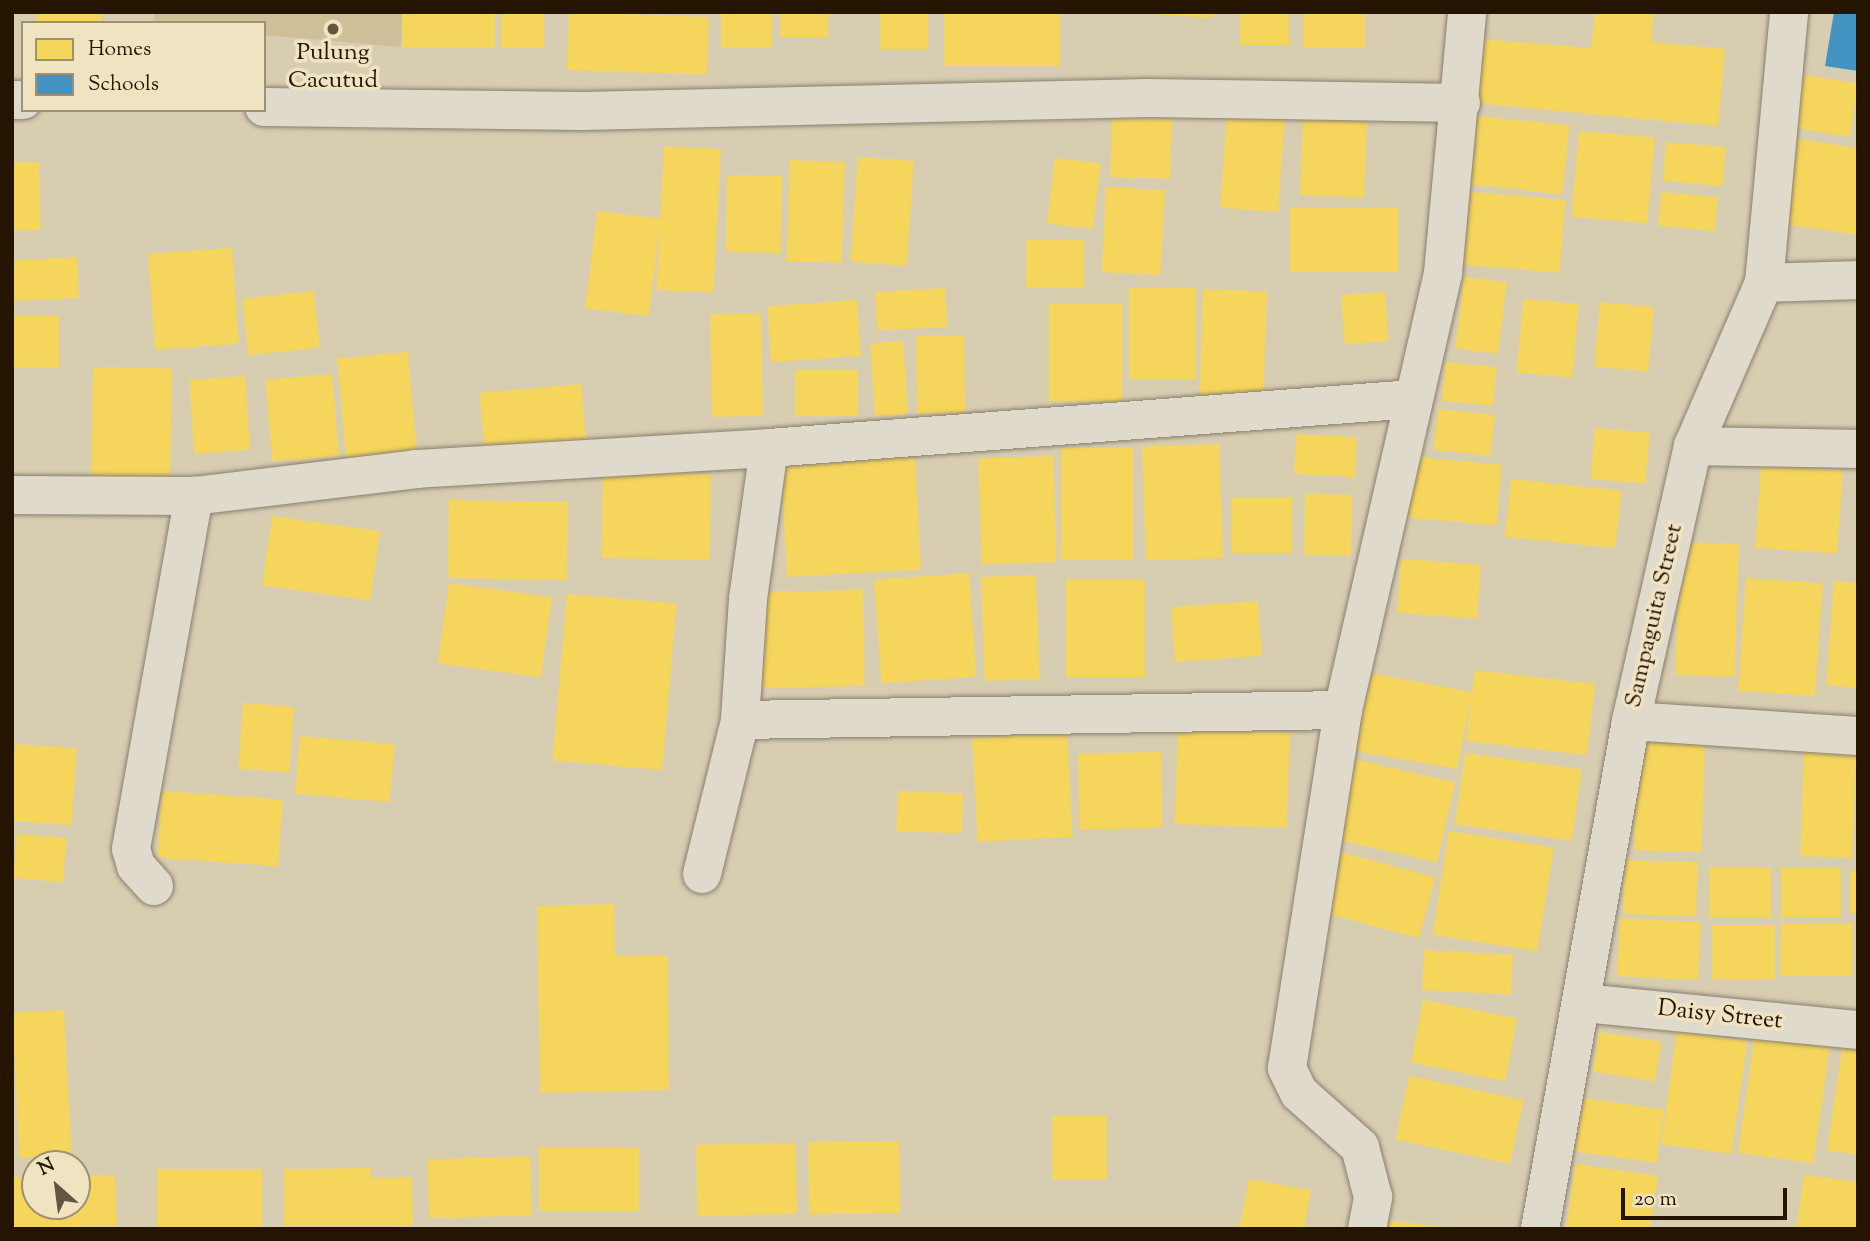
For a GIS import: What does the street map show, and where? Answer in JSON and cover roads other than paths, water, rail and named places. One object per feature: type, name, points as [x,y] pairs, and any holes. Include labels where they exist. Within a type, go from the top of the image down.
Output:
[{"type":"street","points":[[1367,1229],[1373,1197],[1360,1147],[1299,1093],[1287,1068],[1343,710],[1443,273],[1461,103],[1467,12]]},
{"type":"street","name":"Sampaguita Street","points":[[1540,1229],[1583,1003],[1631,721],[1693,446],[1764,283],[1789,12]]},
{"type":"street","points":[[266,107],[583,111],[1148,98],[1461,103]]},
{"type":"street","points":[[1764,283],[1858,280]]},
{"type":"street","points":[[12,495],[194,496],[416,469],[769,448],[1413,399]]},
{"type":"street","points":[[1693,446],[1858,449]]},
{"type":"street","points":[[702,874],[740,720],[748,599],[769,448]]},
{"type":"street","points":[[154,886],[136,866],[131,849],[194,496]]},
{"type":"street","points":[[740,720],[1343,710]]},
{"type":"street","points":[[1631,721],[1858,736]]},
{"type":"street","name":"Daisy Street","points":[[1583,1003],[1858,1030]]},
{"type":"place","name":"Pulung Cacutud","points":[[333,29]]}]
